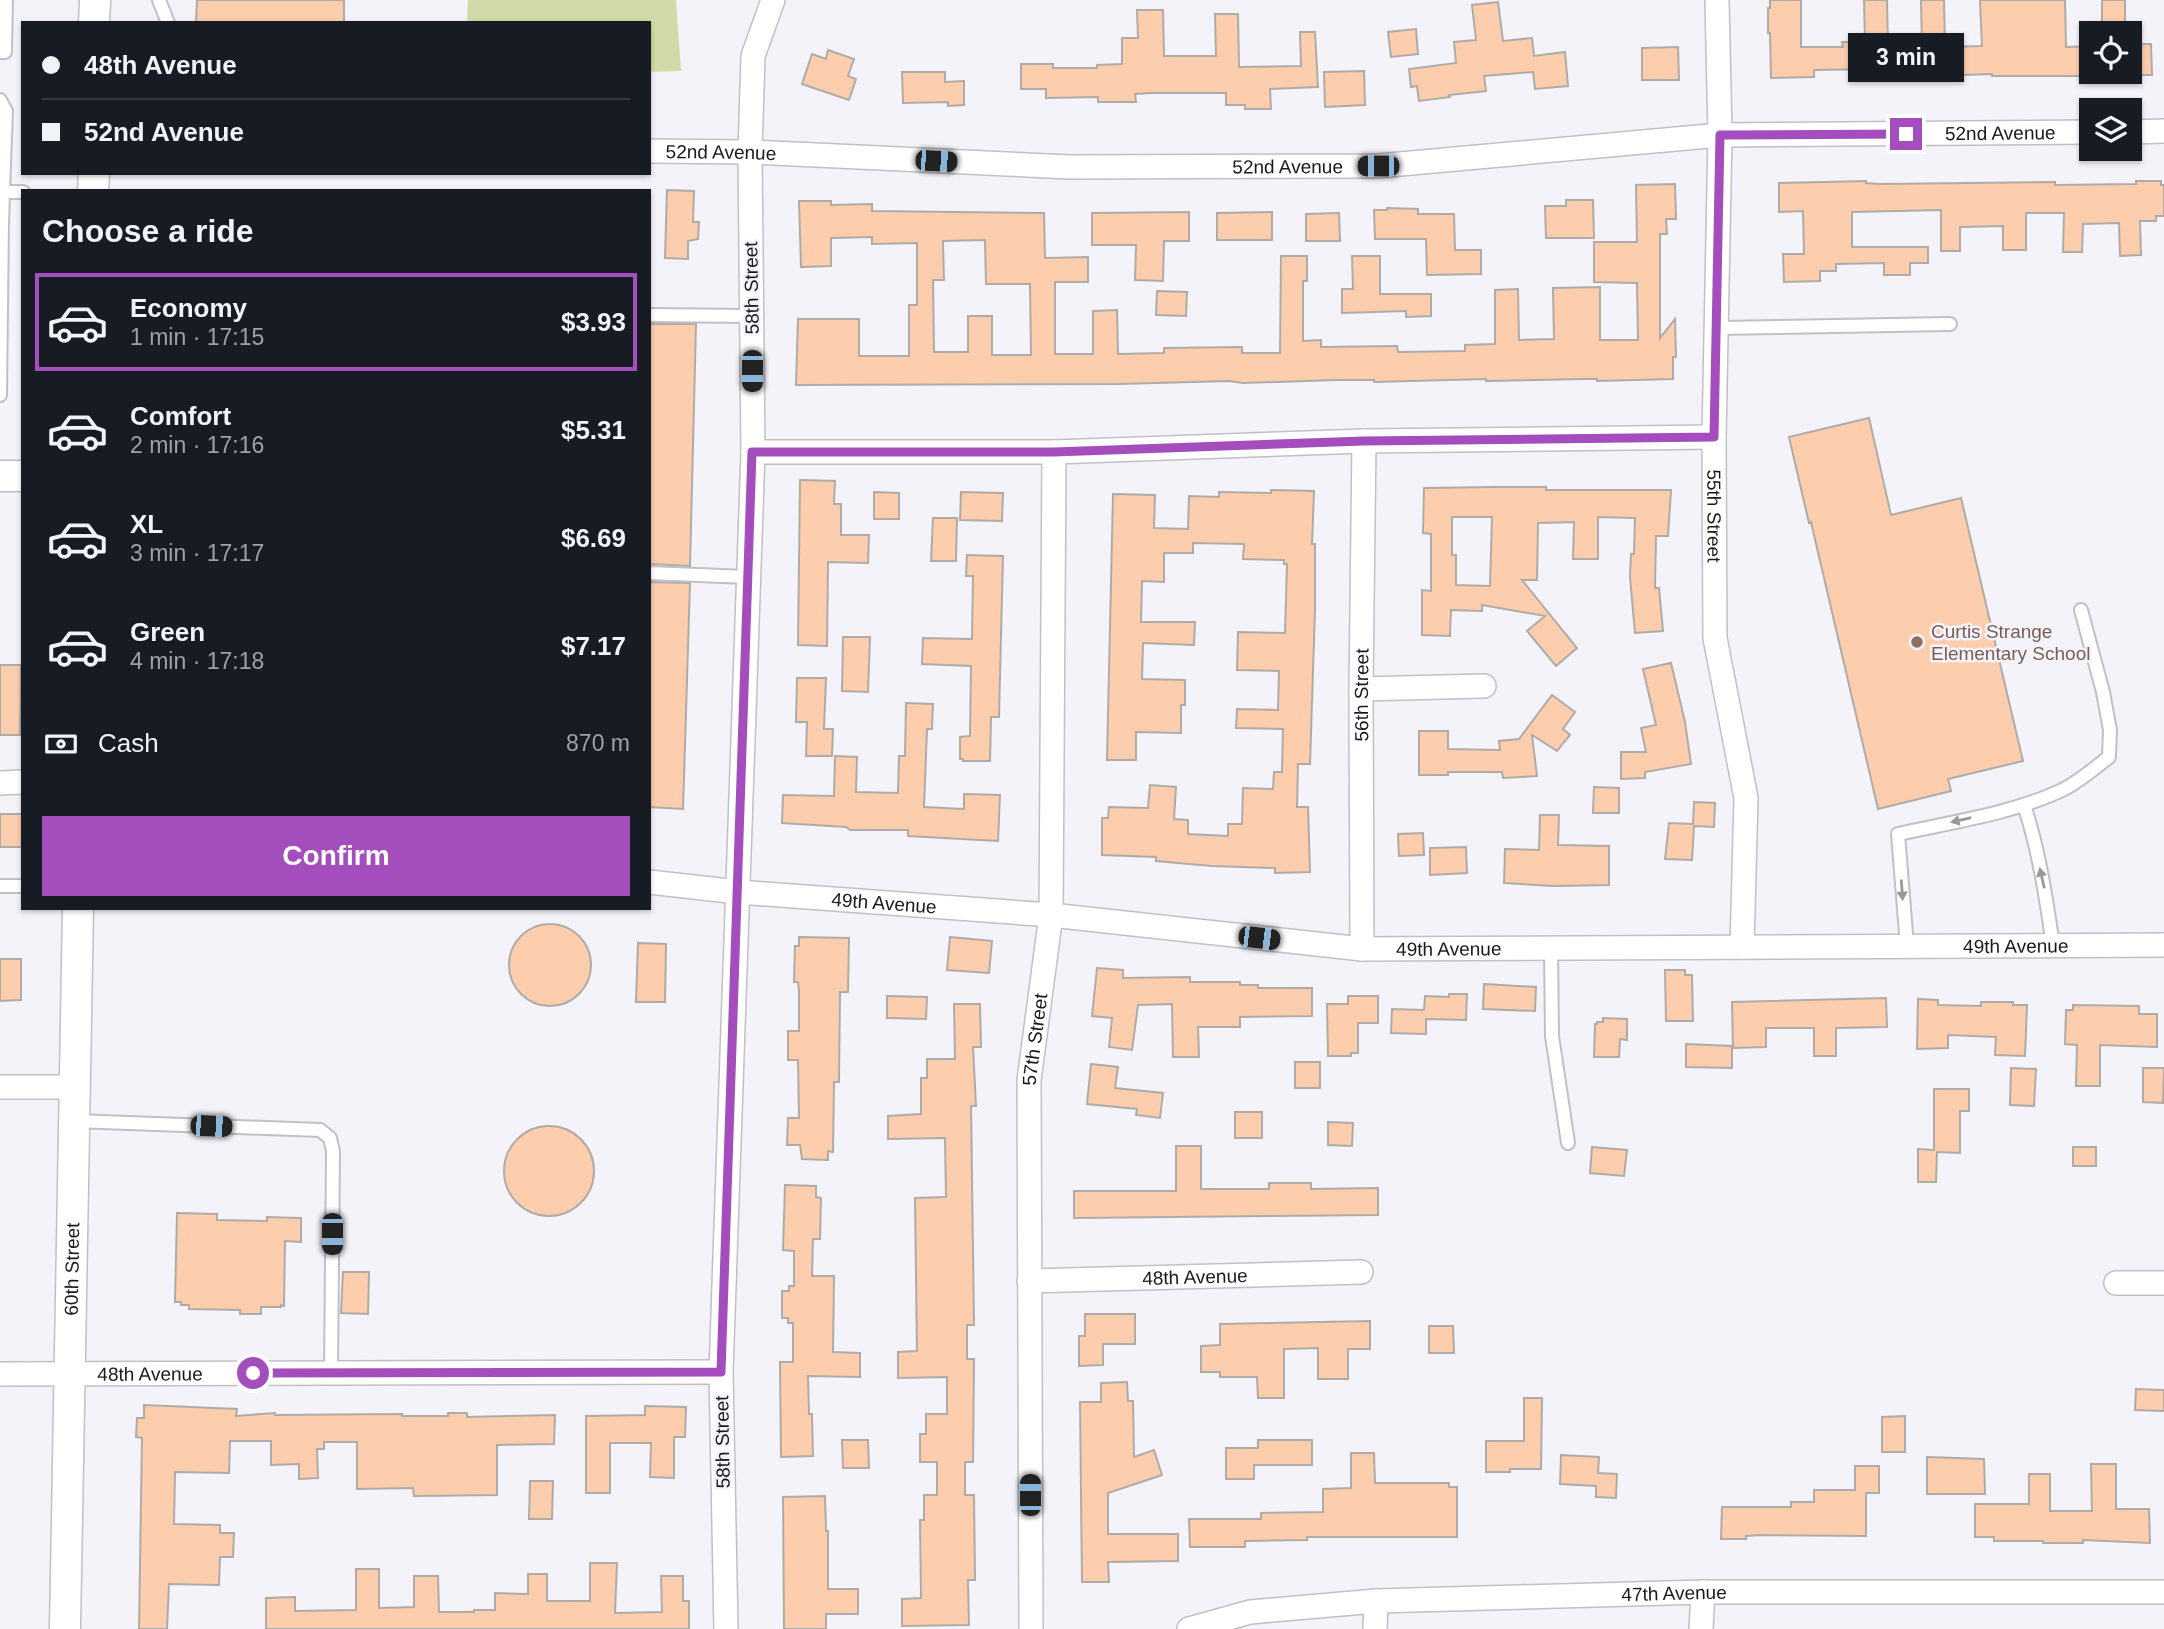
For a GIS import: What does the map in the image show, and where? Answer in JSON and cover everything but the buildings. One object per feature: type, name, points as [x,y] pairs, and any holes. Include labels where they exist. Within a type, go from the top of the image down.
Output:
[{"type":"street","points":[[94,0],[94,21]]},
{"type":"street","name":"58th Street","points":[[726,1629],[721,1372],[752,452],[752,56],[774,0]]},
{"type":"street","name":"55th Street","points":[[1717,0],[1720,135],[1714,437],[1714,638],[1746,798],[1742,947]]},
{"type":"street","points":[[2142,132],[2164,131]]},
{"type":"street","name":"52nd Avenue","points":[[651,151],[750,152],[1070,167],[1378,166],[1720,135],[2079,132]]},
{"type":"street","points":[[752,452],[1054,452],[1364,441],[1714,437]]},
{"type":"street","name":"56th Street","points":[[1362,949],[1364,441]]},
{"type":"street","name":"57th Street","points":[[1031,1629],[1029,1080],[1051,915],[1054,452]]},
{"type":"street","points":[[0,476],[21,476]]},
{"type":"street","points":[[1362,689],[1484,686]]},
{"type":"street","points":[[0,783],[21,782]]},
{"type":"street","name":"49th Avenue","points":[[651,882],[738,892],[1051,915],[1362,949],[2164,945]]},
{"type":"street","name":"60th Street","points":[[65,1629],[78,910]]},
{"type":"street","points":[[0,1087],[74,1087]]},
{"type":"street","name":"48th Avenue","points":[[1028,1281],[1362,1272]]},
{"type":"street","points":[[2116,1283],[2164,1283]]},
{"type":"street","name":"48th Avenue","points":[[0,1374],[721,1372]]},
{"type":"street","points":[[1700,1629],[1703,1592]]},
{"type":"street","name":"47th Avenue","points":[[1189,1629],[1251,1612],[1376,1601],[1703,1592],[2164,1592]]},
{"type":"street","points":[[1375,1629],[1376,1601]]},
{"type":"lane","points":[[0,52],[5,52],[6,0]]},
{"type":"lane","points":[[159,0],[167,21]]},
{"type":"lane","points":[[0,100],[6,111],[1,223],[0,395]]},
{"type":"lane","points":[[3,192],[21,192]]},
{"type":"lane","points":[[651,315],[751,317]]},
{"type":"lane","points":[[1716,328],[1950,324]]},
{"type":"lane","points":[[651,573],[747,578]]},
{"type":"lane","points":[[1907,946],[1898,834],[2024,805],[2062,790],[2109,757],[2110,730],[2103,692],[2081,610]]},
{"type":"lane","points":[[2024,805],[2045,891],[2053,945]]},
{"type":"lane","points":[[0,886],[21,886]]},
{"type":"lane","points":[[1551,948],[1552,1036],[1567,1143]]},
{"type":"lane","points":[[74,1121],[320,1130],[330,1138],[333,1151],[331,1373]]},
{"type":"green space","points":[[468,0],[676,0],[681,71],[651,72],[651,21],[467,21]]},
{"type":"place","name":"Curtis Strange Elementary School","points":[[1917,642]]},
{"type":"route","points":[[253,1373],[721,1372],[752,452],[1054,452],[1364,441],[1714,437],[1720,135],[1906,134]]}]
